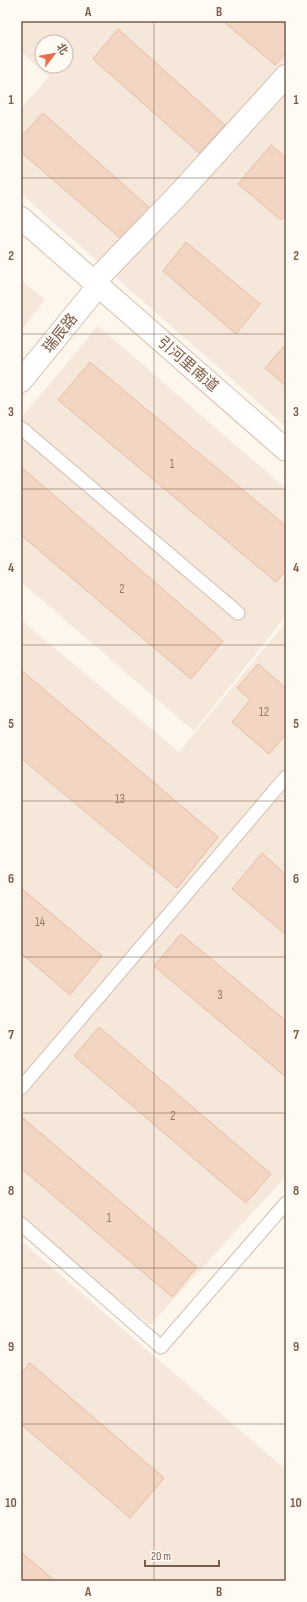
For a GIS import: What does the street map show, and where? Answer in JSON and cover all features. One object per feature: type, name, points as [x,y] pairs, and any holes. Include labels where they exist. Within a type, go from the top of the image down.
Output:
[{"type":"street","points":[[95,281],[173,200],[286,76]]},
{"type":"street","name":"引河里南道","points":[[21,218],[95,281],[286,450]]},
{"type":"street","name":"瑞辰路","points":[[21,365],[95,281]]},
{"type":"street","name":"瑞辰路","points":[[21,381],[95,281]]},
{"type":"lane","points":[[21,428],[238,613]]},
{"type":"lane","points":[[21,1088],[286,777]]},
{"type":"lane","points":[[21,1224],[161,1347],[286,1203]]},
{"type":"shaded area","points":[[21,21],[286,21],[286,427],[21,194],[21,108],[49,77],[46,74],[74,74],[74,34],[34,34],[34,64],[21,52]]},
{"type":"shaded area","points":[[21,280],[45,300],[21,331]]},
{"type":"shaded area","points":[[98,326],[286,489],[286,616],[194,731],[21,582],[21,418]]},
{"type":"shaded area","points":[[21,620],[179,752],[286,622],[286,1176],[150,1325],[21,1220]]},
{"type":"shaded area","points":[[21,1241],[286,1470],[286,1581],[21,1581]]},
{"type":"building","points":[[223,21],[281,21],[286,25],[286,53],[275,65]]},
{"type":"building","points":[[118,29],[225,125],[199,153],[93,59]]},
{"type":"building","points":[[43,113],[152,210],[125,242],[21,152],[21,137]]},
{"type":"building","points":[[271,145],[286,158],[286,214],[281,220],[238,184]]},
{"type":"building","points":[[186,242],[260,304],[236,334],[163,271]]},
{"type":"building","points":[[286,344],[286,386],[265,368]]},
{"type":"building","points":[[90,362],[286,526],[286,570],[276,582],[58,400]]},
{"type":"building","points":[[21,467],[223,641],[191,679],[21,535]]},
{"type":"building","points":[[258,664],[286,688],[286,734],[269,754],[232,722],[250,700],[237,688]]},
{"type":"building","points":[[21,670],[218,837],[177,888],[21,758]]},
{"type":"building","points":[[262,853],[286,875],[286,935],[232,889]]},
{"type":"building","points":[[21,888],[102,956],[70,995],[21,953]]},
{"type":"building","points":[[181,934],[286,1021],[286,1077],[154,966]]},
{"type":"building","points":[[99,1027],[271,1174],[246,1203],[74,1056]]},
{"type":"building","points":[[23,1118],[197,1267],[172,1297],[21,1168],[21,1121]]},
{"type":"building","points":[[30,1363],[164,1478],[130,1518],[21,1424],[21,1374]]},
{"type":"building","points":[[21,1552],[55,1581],[21,1581]]}]
